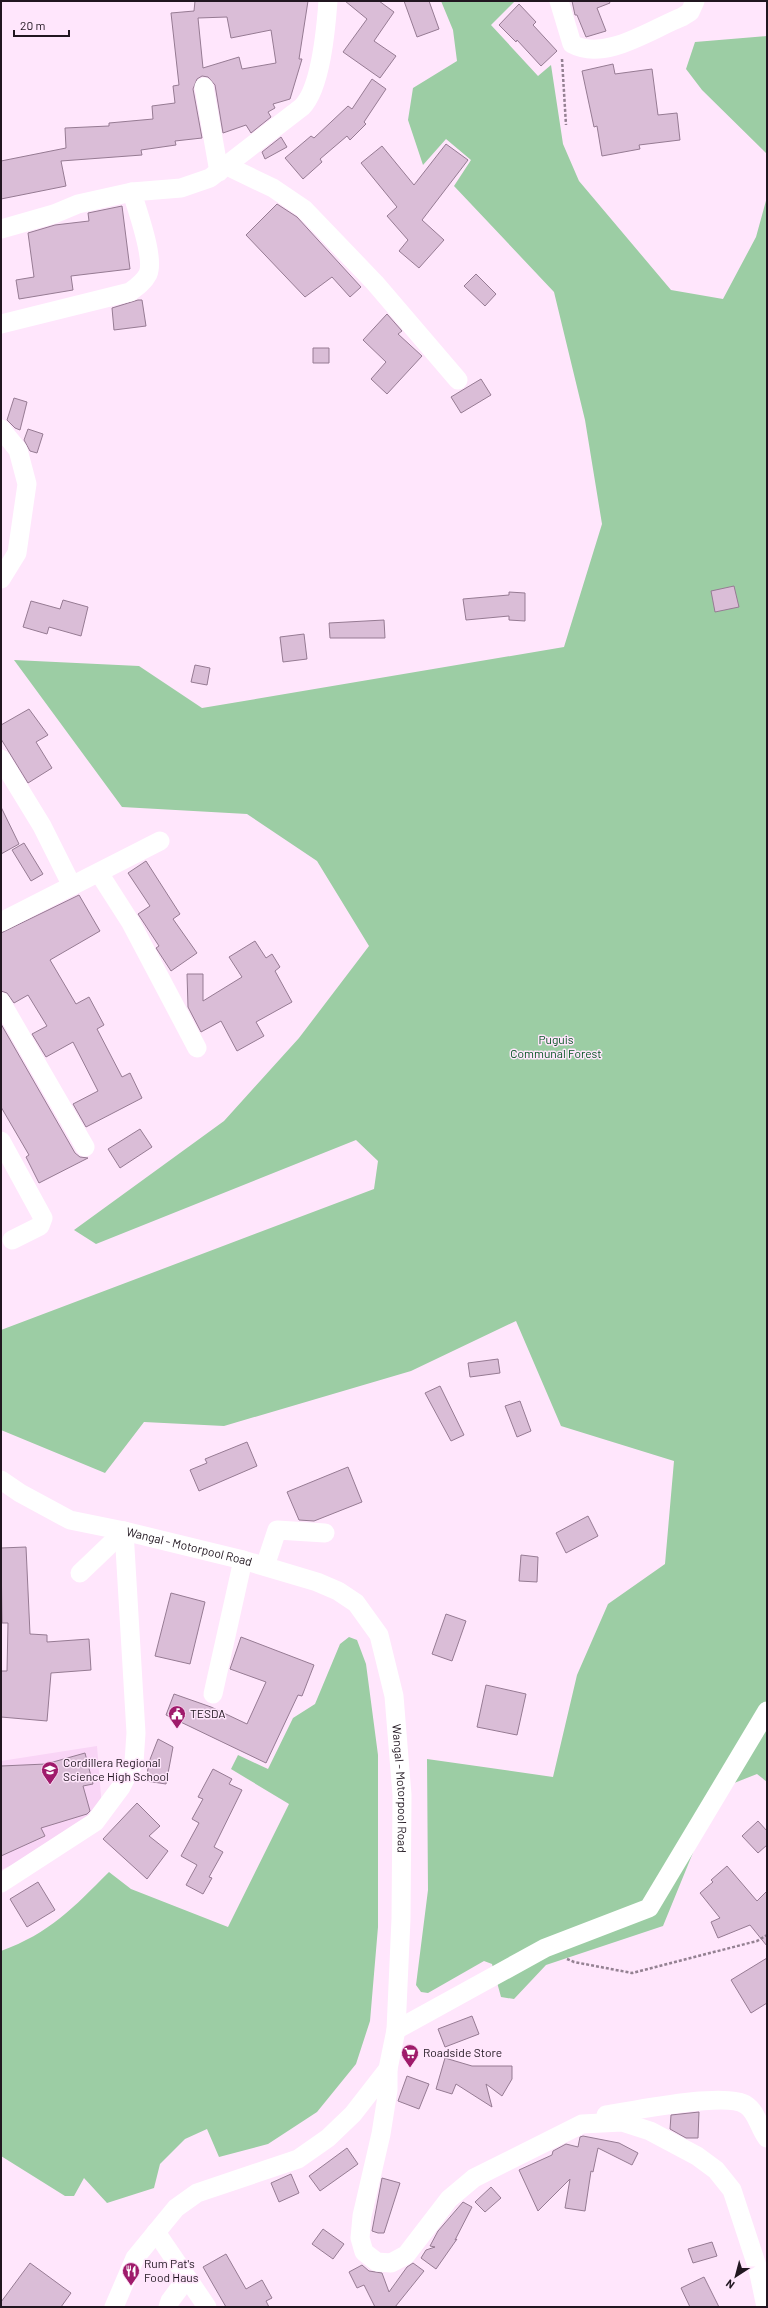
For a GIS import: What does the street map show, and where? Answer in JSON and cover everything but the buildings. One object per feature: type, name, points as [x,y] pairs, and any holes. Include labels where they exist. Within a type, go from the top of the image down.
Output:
[{"type":"street","points":[[1,229],[54,214],[78,204],[132,192],[181,188],[210,178],[223,169],[308,101],[313,92],[326,30],[328,1]]},
{"type":"street","points":[[559,1],[570,33],[572,44],[580,49],[600,50],[614,47],[682,17],[690,12],[695,1]]},
{"type":"street","points":[[204,87],[223,169]]},
{"type":"street","points":[[223,169],[273,188],[304,209],[375,283],[458,380]]},
{"type":"street","points":[[1,324],[130,292],[141,284],[148,274],[150,261],[132,192]]},
{"type":"street","points":[[1,429],[18,450],[27,484],[17,553],[1,579]]},
{"type":"street","points":[[1,759],[42,826],[72,886]]},
{"type":"street","points":[[1,922],[160,842]]},
{"type":"street","points":[[99,873],[131,923],[197,1048]]},
{"type":"street","points":[[1,1002],[85,1147]]},
{"type":"street","points":[[1,1141],[43,1218],[40,1226],[12,1240]]},
{"type":"street","name":"Wangal - Motorpool Road","points":[[1,1480],[20,1494],[70,1520],[124,1531],[244,1560],[338,1591],[356,1603],[379,1634],[394,1696],[402,1795],[402,1919],[396,2030],[388,2069],[353,2114],[328,2138],[298,2159],[197,2193],[176,2208],[135,2258],[114,2307]]},
{"type":"street","points":[[265,1566],[277,1530],[325,1533]]},
{"type":"street","points":[[80,1573],[124,1531]]},
{"type":"street","points":[[1,1883],[95,1822],[121,1787],[134,1762],[136,1733],[124,1531]]},
{"type":"street","points":[[213,1694],[244,1560]]},
{"type":"street","points":[[396,2030],[545,1948],[649,1908],[767,1710]]},
{"type":"street","points":[[388,2069],[388,2090],[382,2134],[362,2216],[360,2238],[364,2252],[377,2262],[391,2263],[406,2255],[449,2199],[474,2178],[600,2116],[701,2101],[737,2101],[746,2105],[754,2115],[767,2138]]},
{"type":"street","points":[[582,2124],[622,2122],[650,2131],[697,2156],[716,2170],[732,2190],[758,2269],[766,2307]]},
{"type":"street","points":[[156,2232],[207,2307]]},
{"type":"street","points":[[168,2307],[170,2301],[187,2278]]},
{"type":"path","points":[[566,126],[562,58],[570,33]]},
{"type":"path","points":[[545,1948],[574,1962],[632,1973],[757,1941],[767,1935]]},
{"type":"shaded area","name":"Cordillera Regional Science High School","points":[[97,1746],[102,1808],[30,1857],[1,1870],[1,1761]]},
{"type":"green space","name":"Puguis Communal Forest","points":[[441,1],[515,1],[491,25],[538,76],[551,65],[563,144],[579,181],[671,290],[723,299],[756,237],[767,197],[767,1782],[757,1774],[719,1789],[663,1926],[546,1965],[514,1999],[501,1997],[492,1964],[484,1961],[428,1993],[421,1992],[416,1985],[428,1890],[427,1759],[553,1777],[577,1675],[608,1604],[665,1564],[674,1461],[561,1426],[516,1321],[411,1371],[224,1426],[144,1422],[105,1473],[1,1430],[1,1330],[374,1189],[378,1161],[356,1140],[96,1244],[74,1230],[224,1121],[299,1038],[369,946],[317,861],[247,814],[122,807],[14,660],[139,666],[202,708],[564,647],[602,524],[585,420],[554,292],[454,186],[471,160],[446,139],[423,165],[408,120],[413,88],[457,61],[453,30]]},
{"type":"green space","points":[[767,36],[767,154],[702,90],[686,69],[695,42]]},
{"type":"green space","points":[[349,1637],[357,1640],[366,1664],[378,1755],[378,1927],[370,2021],[356,2064],[317,2112],[268,2144],[219,2157],[207,2129],[185,2139],[160,2164],[154,2188],[107,2203],[84,2178],[74,2196],[65,2196],[1,2156],[1,1951],[18,1944],[47,1928],[72,1908],[109,1872],[131,1889],[228,1927],[289,1804],[231,1769],[238,1755],[268,1769],[293,1718],[315,1704],[340,1644]]},
{"type":"place","name":"TESDA","points":[[177,1729]]},
{"type":"place","name":"Cordillera Regional Science High School","points":[[50,1785]]},
{"type":"place","name":"Roadside Store","points":[[410,2068]]},
{"type":"place","name":"Rum Pat's Food Haus","points":[[131,2286]]}]
